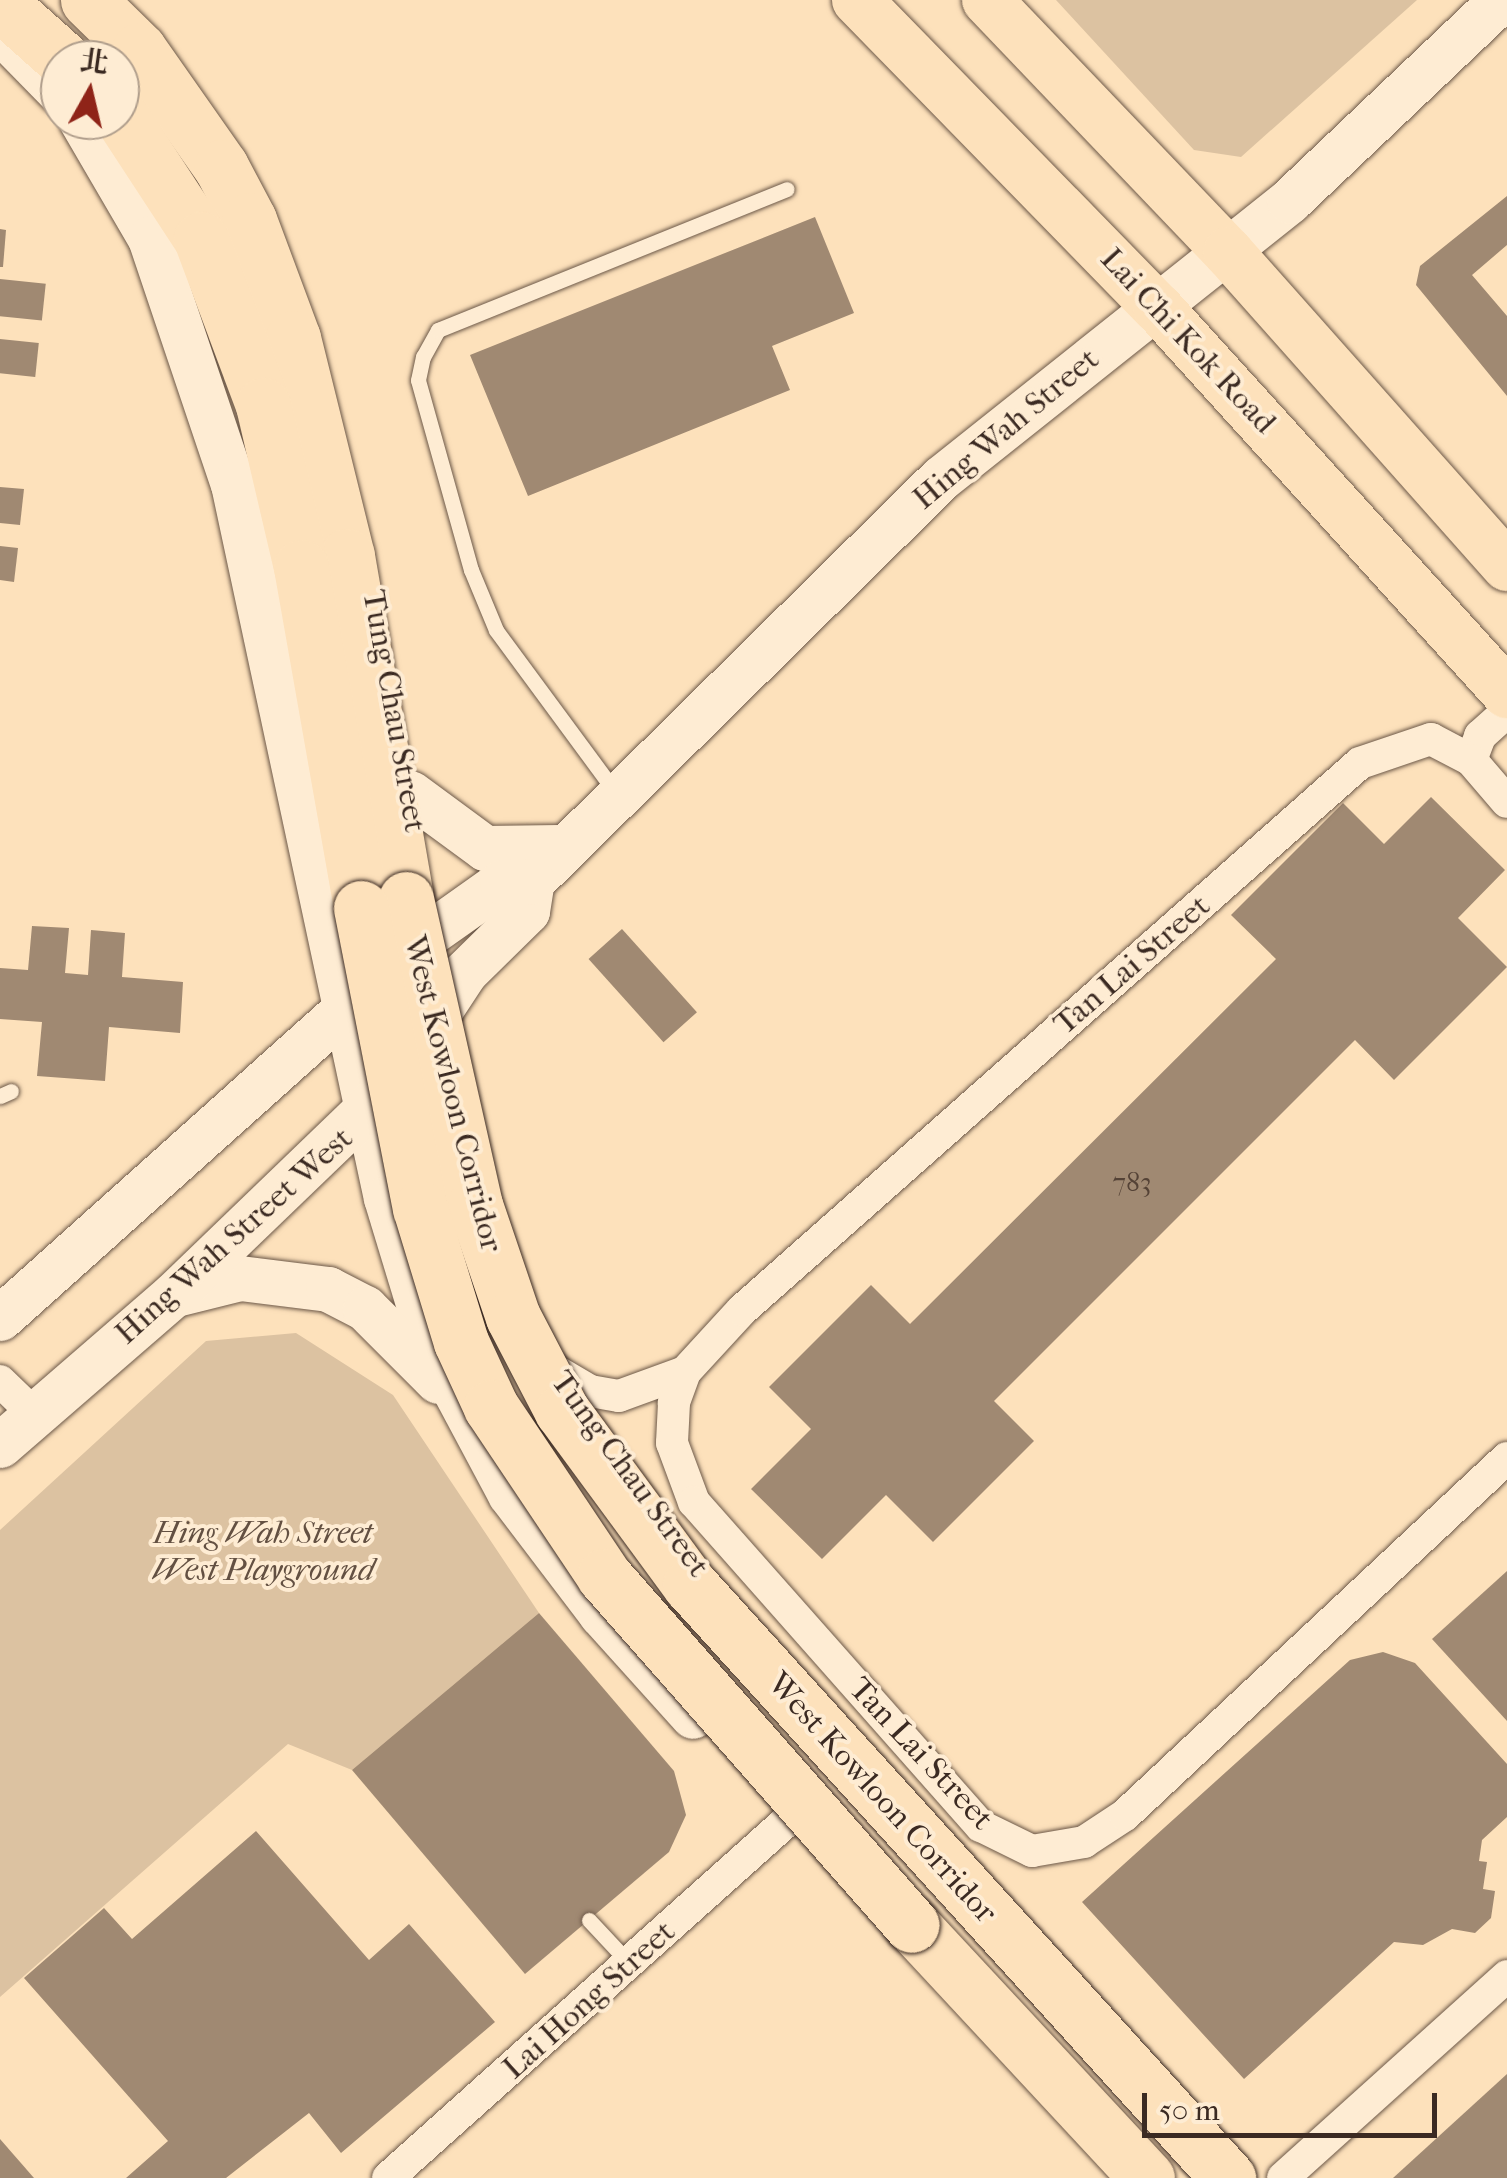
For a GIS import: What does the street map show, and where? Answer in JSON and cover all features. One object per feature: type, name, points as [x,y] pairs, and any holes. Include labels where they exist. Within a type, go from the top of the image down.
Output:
[{"type":"highway","name":"West Kowloon Corridor","points":[[88,0],[139,50],[221,167],[249,220],[293,338],[347,556],[406,899],[458,1140],[497,1274],[538,1369],[605,1473],[690,1585],[1232,2178]]},
{"type":"highway","points":[[0,3],[42,40]]},
{"type":"highway","name":"West Kowloon Corridor","points":[[136,140],[200,239],[263,405],[301,567],[420,1208],[461,1342],[490,1407],[593,1560],[644,1623],[1147,2178]]},
{"type":"main road","name":"Lai Chi Kok Road","points":[[858,0],[1158,308],[1507,693]]},
{"type":"main road","points":[[987,0],[1228,252],[1507,566]]},
{"type":"street","name":"Tung Chau Street","points":[[115,0],[226,138],[317,342],[344,428],[444,1005],[502,1246],[552,1368],[618,1467],[749,1630],[1232,2178]]},
{"type":"street","name":"Hing Wah Street","points":[[444,1005],[465,972],[527,911],[532,881],[616,793],[941,478],[1228,252],[1482,6]]},
{"type":"street","points":[[0,32],[40,72]]},
{"type":"street","points":[[93,140],[150,238],[232,484],[344,1012],[402,1258],[452,1395],[510,1494],[563,1568],[1111,2178]]},
{"type":"street","points":[[1507,712],[1480,736],[1471,760],[1507,802]]},
{"type":"street","name":"Tan Lai Street","points":[[552,1368],[606,1396],[645,1392],[685,1372],[742,1310],[1360,763],[1430,740],[1471,760]]},
{"type":"street","points":[[410,794],[485,848],[566,846]]},
{"type":"street","points":[[0,1318],[430,933],[502,882],[532,881]]},
{"type":"street","name":"Hing Wah Street West","points":[[0,1445],[173,1295],[368,1114],[444,1005]]},
{"type":"street","points":[[173,1295],[240,1278],[328,1289],[365,1308],[452,1395]]},
{"type":"street","name":"Tan Lai Street","points":[[685,1372],[674,1403],[672,1443],[682,1482],[694,1502],[981,1826],[1032,1850],[1084,1842],[1125,1815],[1507,1458]]},
{"type":"street","points":[[0,1380],[34,1414]]},
{"type":"street","name":"Lai Hong Street","points":[[388,2178],[788,1820]]},
{"type":"street","points":[[1283,2178],[1507,1976]]},
{"type":"lane","points":[[616,793],[496,630],[471,570],[418,380],[423,357],[438,330],[787,189]]},
{"type":"lane","points":[[589,1920],[630,1964]]},
{"type":"green space","points":[[1056,0],[1417,0],[1241,157],[1194,150]]},
{"type":"green space","name":"Hing Wah Street West Playground","points":[[296,1333],[393,1395],[539,1613],[352,1770],[288,1744],[0,1997],[0,1530],[206,1341]]},
{"type":"building","points":[[1507,196],[1507,245],[1472,275],[1507,316],[1507,396],[1416,285],[1420,266]]},
{"type":"building","points":[[815,217],[854,313],[772,346],[790,390],[528,496],[470,355]]},
{"type":"building","points":[[0,229],[6,230],[3,267],[0,267]]},
{"type":"building","points":[[0,279],[46,284],[42,321],[0,316]]},
{"type":"building","points":[[0,339],[39,343],[35,377],[0,373]]},
{"type":"building","points":[[0,487],[24,489],[20,525],[0,523]]},
{"type":"building","points":[[0,546],[18,548],[14,582],[0,580]]},
{"type":"building","points":[[1431,797],[1505,870],[1458,918],[1507,967],[1394,1080],[1355,1040],[994,1401],[1034,1441],[933,1542],[886,1495],[822,1559],[751,1489],[811,1429],[769,1387],[871,1285],[910,1324],[1276,959],[1231,915],[1343,803],[1384,844]]},
{"type":"building","points":[[32,926],[69,928],[65,973],[88,975],[91,930],[125,933],[122,977],[183,982],[180,1033],[109,1027],[105,1081],[37,1076],[42,1022],[0,1019],[0,968],[28,970]]},
{"type":"building","points":[[622,929],[697,1012],[664,1042],[589,959]]},
{"type":"building","points":[[1507,1571],[1507,1721],[1432,1639]]},
{"type":"building","points":[[539,1613],[674,1771],[686,1815],[669,1852],[525,1974],[352,1770]]},
{"type":"building","points":[[1383,1652],[1415,1663],[1507,1764],[1507,1817],[1482,1840],[1479,1861],[1487,1862],[1483,1889],[1495,1891],[1491,1918],[1475,1933],[1452,1929],[1423,1945],[1394,1942],[1244,2079],[1082,1902],[1350,1660]]},
{"type":"building","points":[[256,1831],[369,1960],[409,1924],[495,2022],[341,2153],[309,2113],[226,2178],[126,2178],[168,2141],[24,1978],[104,1908],[132,1939]]},
{"type":"building","points":[[1507,2074],[1507,2178],[1393,2178]]},
{"type":"building","points":[[0,2139],[34,2178],[0,2178]]}]
